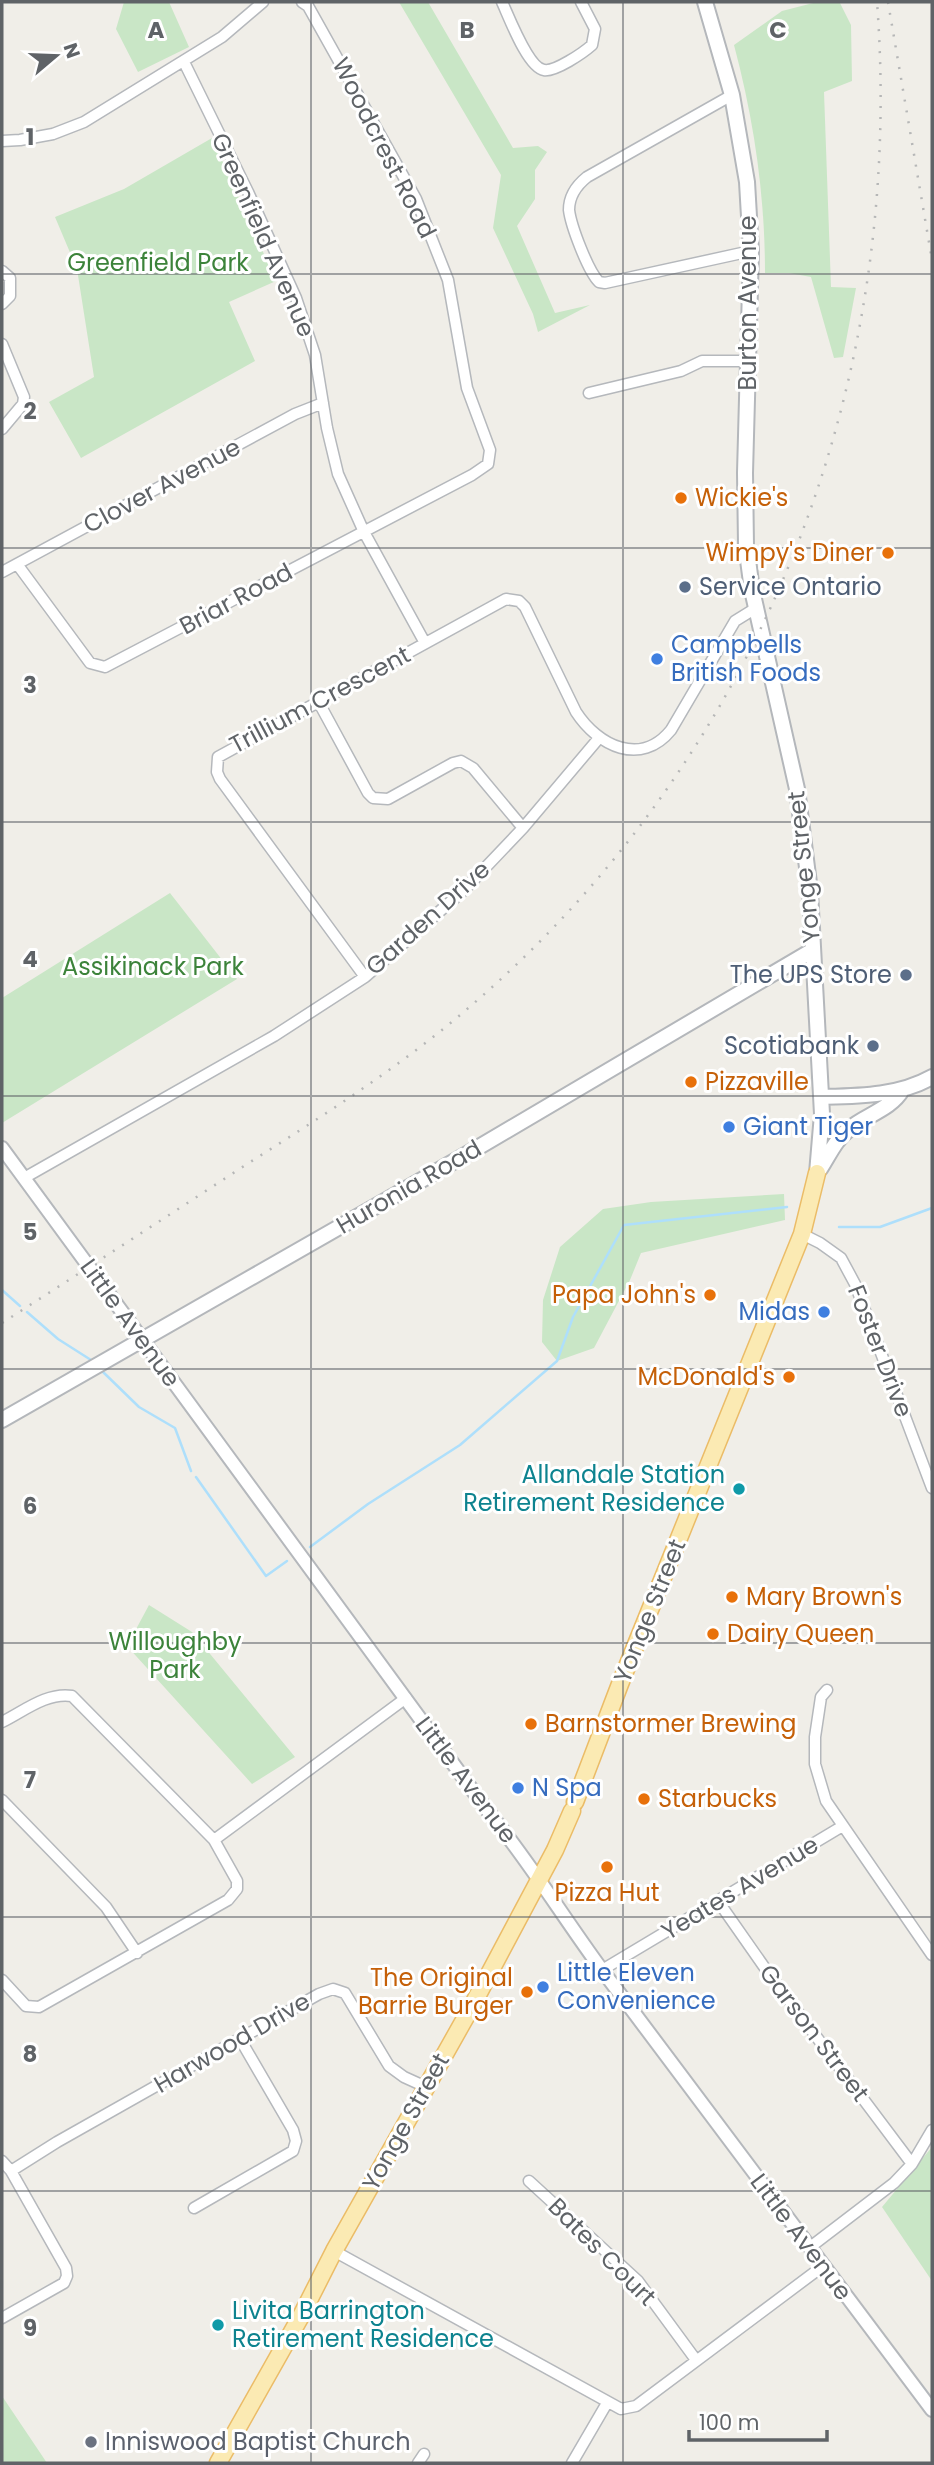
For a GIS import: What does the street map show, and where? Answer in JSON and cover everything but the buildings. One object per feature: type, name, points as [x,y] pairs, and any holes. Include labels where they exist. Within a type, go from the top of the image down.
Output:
[{"type":"main road","name":"Burton Avenue","points":[[705,2],[732,95],[747,182],[751,251],[746,535],[756,608]]},
{"type":"main road","name":"Yonge Street","points":[[218,2463],[539,1880],[573,1807],[802,1234],[820,1151],[821,1097],[810,891],[792,758],[756,608]]},
{"type":"main road","name":"Huronia Road","points":[[2,1420],[467,1154],[813,950]]},
{"type":"main road","points":[[821,1097],[871,1096],[902,1090],[932,1077]]},
{"type":"main road","points":[[817,1173],[841,1136],[868,1116],[896,1101],[902,1090]]},
{"type":"street","points":[[2,141],[53,134],[84,122],[222,37],[263,2]]},
{"type":"street","name":"Woodcrest Road","points":[[302,2],[308,6],[416,199],[448,280],[467,388],[491,450],[488,464]]},
{"type":"street","points":[[502,2],[529,59],[536,67],[544,70],[554,69],[592,45],[595,29],[581,2]]},
{"type":"street","name":"Greenfield Avenue","points":[[184,62],[296,298],[315,355],[338,474],[364,532],[425,643]]},
{"type":"street","points":[[732,95],[587,177],[573,192],[569,209],[584,252],[599,282],[605,283],[751,251]]},
{"type":"street","points":[[2,271],[10,278],[10,296],[2,304]]},
{"type":"street","points":[[2,344],[24,397],[23,404],[2,429]]},
{"type":"street","points":[[589,393],[681,372],[702,361],[749,361]]},
{"type":"street","name":"Clover Avenue","points":[[2,572],[295,414],[323,403]]},
{"type":"street","name":"Briar Road","points":[[17,564],[90,663],[105,667],[472,475],[488,464]]},
{"type":"street","name":"Trillium Crescent","points":[[365,977],[217,772],[218,757],[501,601],[512,599],[525,607],[576,712],[598,738]]},
{"type":"street","points":[[598,738],[614,746],[634,750],[653,747],[663,740],[735,621],[756,608]]},
{"type":"street","points":[[318,701],[373,798],[388,799],[461,761],[473,768],[523,828]]},
{"type":"street","name":"Garden Drive","points":[[24,1178],[274,1036],[365,977],[450,903],[523,828],[598,738]]},
{"type":"street","name":"Little Avenue","points":[[2,1148],[539,1880],[602,1970],[932,2410]]},
{"type":"street","name":"Foster Drive","points":[[802,1234],[841,1258],[855,1284],[932,1488]]},
{"type":"street","points":[[827,1689],[821,1697],[815,1737],[815,1764],[826,1801],[841,1827],[932,1955]]},
{"type":"street","points":[[2,1722],[50,1697],[60,1694],[72,1696],[214,1840],[237,1881],[234,1895],[35,2008],[26,2006],[2,1980]]},
{"type":"street","points":[[214,1840],[406,1699]]},
{"type":"street","points":[[2,1800],[106,1907],[136,1953]]},
{"type":"street","name":"Yeates Avenue","points":[[602,1970],[841,1827]]},
{"type":"street","name":"Garson Street","points":[[718,1901],[767,1971],[912,2164]]},
{"type":"street","name":"Harwood Drive","points":[[11,2171],[57,2142],[319,1994],[333,1989],[342,1991],[389,2066],[404,2077],[426,2087]]},
{"type":"street","points":[[194,2208],[293,2151],[296,2145],[293,2130],[240,2039]]},
{"type":"street","points":[[809,2248],[894,2183],[912,2164],[932,2130]]},
{"type":"street","points":[[2,2161],[11,2171],[66,2268],[67,2276],[64,2283],[2,2318]]},
{"type":"street","name":"Bates Court","points":[[529,2181],[633,2276],[696,2360]]},
{"type":"street","points":[[334,2251],[621,2410],[633,2407],[823,2266]]},
{"type":"street","points":[[572,2463],[607,2403]]},
{"type":"green space","points":[[124,2],[169,2],[189,47],[138,72],[116,29]]},
{"type":"green space","points":[[399,2],[428,2],[513,148],[538,146],[547,152],[535,170],[535,199],[517,226],[555,313],[590,305],[538,332],[533,314],[493,228],[501,175]]},
{"type":"green space","points":[[817,2],[840,3],[851,25],[852,81],[824,92],[831,287],[856,288],[843,357],[834,358],[811,277],[765,273],[757,158],[734,45],[782,11]]},
{"type":"green space","name":"Greenfield Park","points":[[212,138],[276,281],[229,302],[255,361],[81,458],[49,402],[94,377],[77,269],[55,217],[124,189]]},
{"type":"green space","name":"Assikinack Park","points":[[170,893],[237,979],[2,1123],[2,998]]},
{"type":"green space","points":[[784,1194],[785,1220],[641,1253],[630,1280],[594,1348],[557,1361],[542,1342],[543,1300],[560,1247],[603,1209],[651,1202]]},
{"type":"green space","name":"Willoughby Park","points":[[149,1605],[192,1632],[295,1757],[252,1784],[127,1646]]},
{"type":"green space","points":[[932,2147],[932,2281],[882,2207]]},
{"type":"green space","points":[[2,2396],[47,2463],[2,2463]]},
{"type":"waterway","points":[[310,1547],[368,1504],[460,1445],[557,1361],[573,1317],[624,1225],[787,1207]]},
{"type":"waterway","points":[[839,1227],[880,1227],[932,1208]]},
{"type":"waterway","points":[[2,1290],[20,1306]]},
{"type":"waterway","points":[[27,1312],[58,1339],[91,1360]]},
{"type":"waterway","points":[[102,1371],[139,1407],[175,1428],[191,1471]]},
{"type":"waterway","points":[[196,1477],[266,1576],[287,1561]]},
{"type":"railway","points":[[2,1323],[330,1111],[440,1032],[570,910],[659,800],[733,682],[793,556],[837,423],[866,286],[880,145],[877,2]]},
{"type":"railway","points":[[888,2],[932,260]]},
{"type":"place","name":"Wickie's","points":[[681,498]]},
{"type":"place","name":"Wimpy's Diner","points":[[888,553]]},
{"type":"place","name":"Service Ontario","points":[[685,587]]},
{"type":"place","name":"Campbells British Foods","points":[[657,659]]},
{"type":"place","name":"The UPS Store","points":[[906,975]]},
{"type":"place","name":"Scotiabank","points":[[873,1046]]},
{"type":"place","name":"Pizzaville","points":[[691,1082]]},
{"type":"place","name":"Giant Tiger","points":[[729,1127]]},
{"type":"place","name":"Papa John's","points":[[710,1295]]},
{"type":"place","name":"Midas","points":[[824,1312]]},
{"type":"place","name":"McDonald's","points":[[789,1377]]},
{"type":"place","name":"Allandale Station Retirement Residence","points":[[739,1489]]},
{"type":"place","name":"Mary Brown's","points":[[732,1597]]},
{"type":"place","name":"Dairy Queen","points":[[713,1634]]},
{"type":"place","name":"Barnstormer Brewing","points":[[531,1724]]},
{"type":"place","name":"N Spa","points":[[518,1788]]},
{"type":"place","name":"Starbucks","points":[[644,1799]]},
{"type":"place","name":"Pizza Hut","points":[[607,1867]]},
{"type":"place","name":"Little Eleven Convenience","points":[[543,1987]]},
{"type":"place","name":"The Original Barrie Burger","points":[[527,1992]]},
{"type":"place","name":"Livita Barrington Retirement Residence","points":[[218,2325]]},
{"type":"place","name":"Inniswood Baptist Church","points":[[91,2442]]}]
